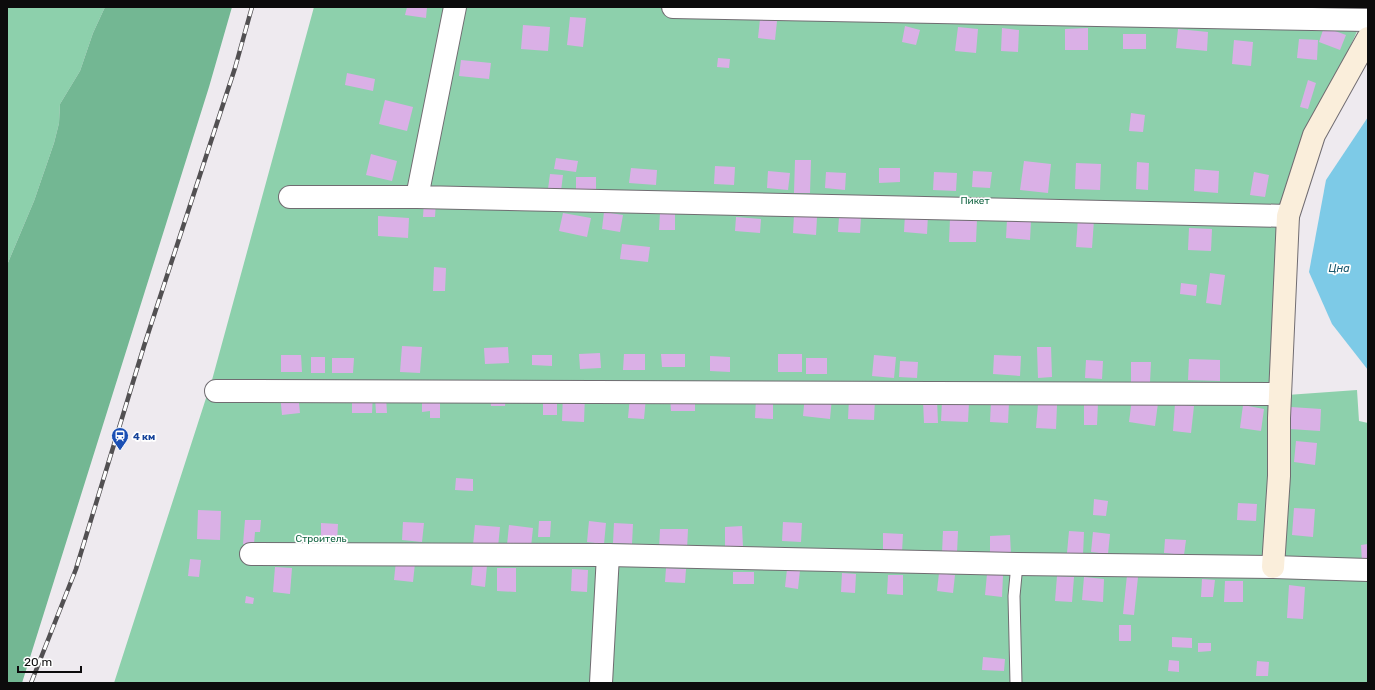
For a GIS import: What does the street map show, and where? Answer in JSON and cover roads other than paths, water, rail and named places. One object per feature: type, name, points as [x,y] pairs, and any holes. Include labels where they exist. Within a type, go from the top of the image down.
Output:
[{"type":"street","points":[[417,197],[455,7]]},
{"type":"street","points":[[673,7],[1368,20]]},
{"type":"street","points":[[1273,567],[1279,476],[1279,418],[1288,216],[1314,135],[1368,38]]},
{"type":"street","points":[[290,197],[417,197],[1288,216]]},
{"type":"street","points":[[216,391],[1280,394]]},
{"type":"street","points":[[251,554],[608,555],[1368,570]]},
{"type":"street","points":[[600,683],[608,555]]},
{"type":"lane","points":[[1016,683],[1014,596],[1017,564]]},
{"type":"water","name":"Цна","points":[[1368,117],[1368,370],[1332,324],[1309,272],[1326,180]]},
{"type":"railway","points":[[31,683],[76,569],[144,346],[235,68],[252,7]]},
{"type":"place","name":"4 км","points":[[120,451]]},
{"type":"park label","name":"Пикет","points":[[975,200]]},
{"type":"park label","name":"Строитель","points":[[321,538]]}]
